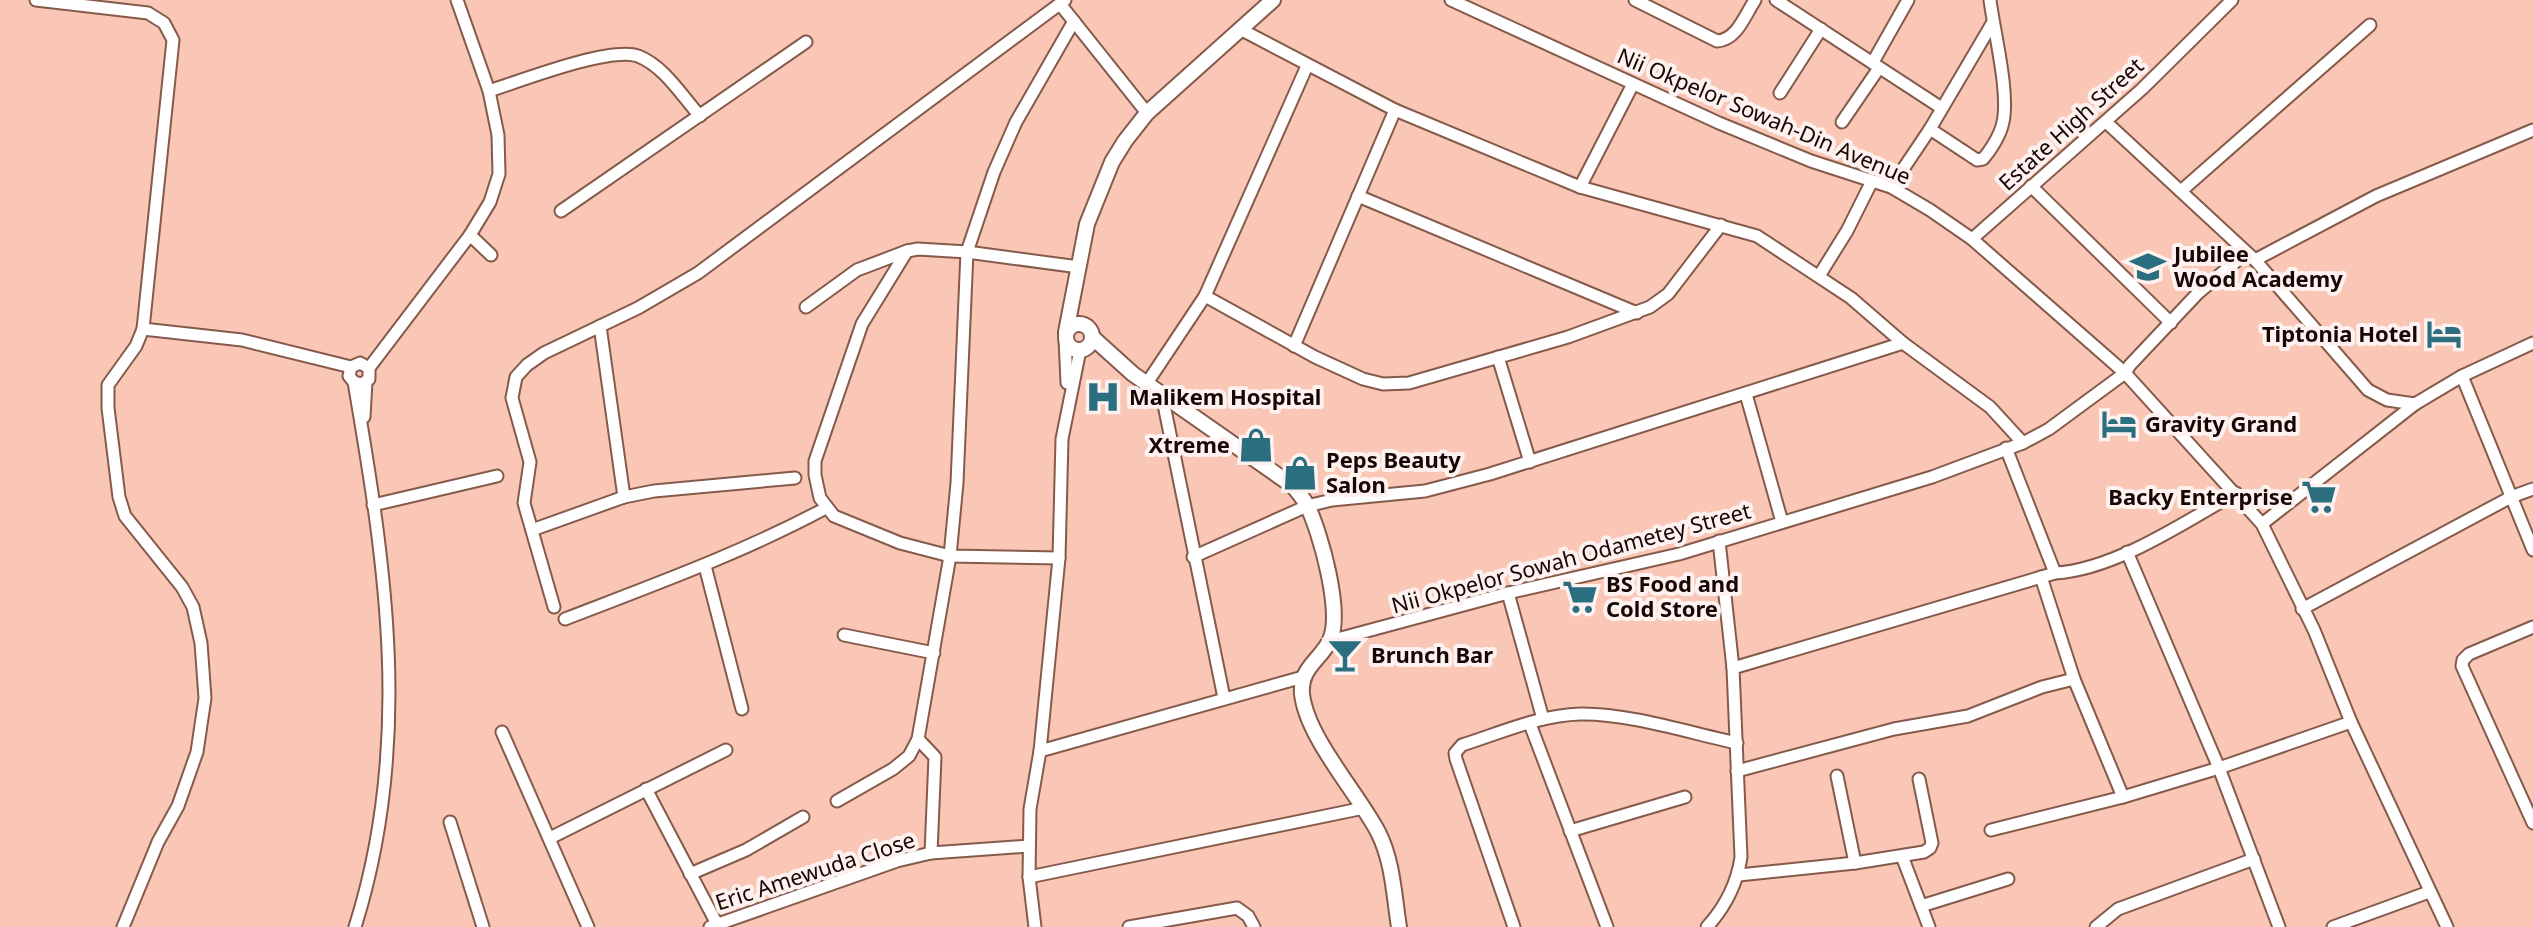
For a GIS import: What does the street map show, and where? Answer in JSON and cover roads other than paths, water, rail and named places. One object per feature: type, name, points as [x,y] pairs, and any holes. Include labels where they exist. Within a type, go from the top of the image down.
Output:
[{"type":"street","points":[[36,0],[148,13],[164,23],[173,40],[143,329],[136,346],[108,385],[108,408],[119,497],[125,516],[182,587],[193,607],[201,643],[205,698],[197,752],[178,806],[158,842],[123,927]]},
{"type":"street","points":[[355,927],[381,817],[390,725],[391,676],[386,600],[363,437],[358,373],[390,338],[470,235],[490,202],[499,174],[498,135],[489,91],[457,0]]},
{"type":"street","points":[[1068,403],[1066,335],[1087,224],[1107,176],[1125,141],[1147,113],[1273,0]]},
{"type":"street","name":"Nii Okpelor Sowah-Din Avenue","points":[[1451,0],[1811,161],[1891,187],[1972,239]]},
{"type":"street","points":[[1635,0],[1717,41],[1726,41],[1733,36],[1755,0]]},
{"type":"street","points":[[1842,122],[1876,65],[1908,0]]},
{"type":"street","points":[[1930,129],[1977,160],[1987,154],[2003,126],[2005,103],[1990,0]]},
{"type":"street","name":"Estate High Street","points":[[1972,239],[2106,122],[2232,0]]},
{"type":"street","points":[[554,607],[524,503],[530,462],[512,398],[516,377],[527,365],[698,273],[1063,2],[1074,21],[1147,113]]},
{"type":"street","points":[[1784,2],[1940,107]]},
{"type":"street","points":[[837,801],[893,769],[909,756],[918,739],[950,556],[958,468],[967,252],[994,172],[1016,122],[1074,21]]},
{"type":"street","points":[[1891,187],[1930,129],[1940,107],[1993,22]]},
{"type":"street","points":[[2181,191],[2370,25]]},
{"type":"street","points":[[1240,29],[1395,110],[1580,187],[1757,236],[1851,298],[1903,343],[1990,407],[2023,443]]},
{"type":"street","points":[[1780,93],[1821,29]]},
{"type":"street","points":[[561,211],[806,42]]},
{"type":"street","points":[[489,91],[587,61],[626,54],[639,56],[655,67],[700,116]]},
{"type":"street","points":[[1147,383],[1205,296],[1307,66]]},
{"type":"street","points":[[1580,187],[1633,84]]},
{"type":"street","points":[[1294,346],[1395,110]]},
{"type":"street","points":[[2106,122],[2250,257],[2368,390],[2387,400],[2415,404]]},
{"type":"street","name":"Nii Okpelor Sowah Odametey Street","points":[[1330,641],[1508,593],[1679,554],[1932,477],[2023,443],[2078,410],[2125,373],[2198,293],[2250,257],[2376,196],[2533,130]]},
{"type":"street","points":[[1819,276],[1847,231],[1872,181]]},
{"type":"street","points":[[2031,186],[2171,323]]},
{"type":"street","points":[[1358,196],[1637,313]]},
{"type":"street","points":[[1205,296],[1294,346],[1363,379],[1383,384],[1409,383],[1650,307],[1668,294],[1721,225]]},
{"type":"street","points":[[470,235],[491,255]]},
{"type":"street","points":[[1972,239],[2125,373],[2262,524],[2447,927]]},
{"type":"street","points":[[806,307],[857,270],[907,251],[967,252],[1078,272]]},
{"type":"street","points":[[907,251],[862,324],[815,461],[817,487],[826,508],[834,516],[900,543],[950,556],[1059,558]]},
{"type":"street","points":[[1078,272],[1082,324]]},
{"type":"street","points":[[1035,927],[1029,877],[1030,809],[1040,751],[1059,558],[1062,439],[1068,403],[1089,329],[1075,324],[1066,335]]},
{"type":"street","points":[[600,326],[624,497]]},
{"type":"street","points":[[143,329],[242,340],[358,373]]},
{"type":"street","points":[[1066,335],[1068,345],[1086,345],[1116,361],[1293,486],[1307,506],[1321,547],[1332,599],[1333,623],[1330,641],[1303,677],[1303,697],[1308,717],[1384,846],[1399,927]]},
{"type":"street","points":[[1193,557],[1307,506],[1332,500],[1425,491],[1530,462],[1903,343]]},
{"type":"street","points":[[2262,524],[2415,404],[2462,376],[2533,343]]},
{"type":"street","points":[[1498,357],[1530,462]]},
{"type":"street","points":[[2462,376],[2533,550]]},
{"type":"street","points":[[1746,394],[1782,522]]},
{"type":"street","points":[[1162,395],[1224,698]]},
{"type":"street","points":[[2006,448],[2055,573]]},
{"type":"street","points":[[373,505],[497,476]]},
{"type":"street","points":[[532,530],[624,497],[688,487],[795,478]]},
{"type":"street","points":[[2302,609],[2511,497],[2533,489]]},
{"type":"street","points":[[1733,668],[2055,573],[2094,567],[2236,493]]},
{"type":"street","points":[[565,619],[705,566],[826,508]]},
{"type":"street","points":[[1707,927],[1723,909],[1739,875],[1741,857],[1733,668],[1719,541]]},
{"type":"street","points":[[2127,552],[2219,768],[2279,927]]},
{"type":"street","points":[[705,566],[742,709]]},
{"type":"street","points":[[2041,577],[2074,679],[2123,797]]},
{"type":"street","points":[[1508,593],[1543,719]]},
{"type":"street","points":[[2533,627],[2469,654],[2462,666],[2533,823]]},
{"type":"street","points":[[844,635],[934,653]]},
{"type":"street","points":[[1040,751],[1303,677]]},
{"type":"street","points":[[1737,771],[1894,729],[1968,716],[2042,687],[2074,679]]},
{"type":"street","points":[[1514,927],[1455,753],[1462,745],[1543,719],[1580,714],[1616,717],[1737,743]]},
{"type":"street","points":[[1991,830],[2123,797],[2219,768],[2351,722]]},
{"type":"street","points":[[1530,724],[1607,927]]},
{"type":"street","points":[[502,732],[588,927]]},
{"type":"street","points":[[918,739],[935,757],[931,853]]},
{"type":"street","points":[[550,838],[726,750]]},
{"type":"street","points":[[1837,776],[1855,863]]},
{"type":"street","points":[[1739,875],[1855,863],[1924,852],[1932,843],[1919,779]]},
{"type":"street","points":[[646,789],[713,926]]},
{"type":"street","points":[[1570,831],[1685,797]]},
{"type":"street","points":[[1029,877],[1364,808]]},
{"type":"street","points":[[690,874],[746,850],[803,817]]},
{"type":"street","points":[[450,822],[483,927]]},
{"type":"street","name":"Eric Amewuda Close","points":[[713,926],[897,861],[931,853],[1029,846]]},
{"type":"street","points":[[1902,856],[1929,927]]},
{"type":"street","points":[[2096,927],[2118,909],[2131,903],[2254,859]]},
{"type":"street","points":[[1921,906],[2008,879]]},
{"type":"street","points":[[2333,927],[2429,892]]},
{"type":"street","points":[[1129,927],[1237,908],[1251,921]]},
{"type":"street","points":[[743,914],[749,927]]},
{"type":"place","name":"Jubilee Wood Academy","points":[[2148,267]]},
{"type":"place","name":"Tiptonia Hotel","points":[[2444,334]]},
{"type":"place","name":"Malikem Hospital","points":[[1103,397]]},
{"type":"place","name":"Gravity Grand","points":[[2119,424]]},
{"type":"place","name":"Xtreme","points":[[1256,445]]},
{"type":"place","name":"Peps Beauty Salon","points":[[1300,473]]},
{"type":"place","name":"Backy Enterprise","points":[[2319,497]]},
{"type":"place","name":"BS Food and Cold Store","points":[[1580,597]]},
{"type":"place","name":"Brunch Bar","points":[[1345,655]]}]
